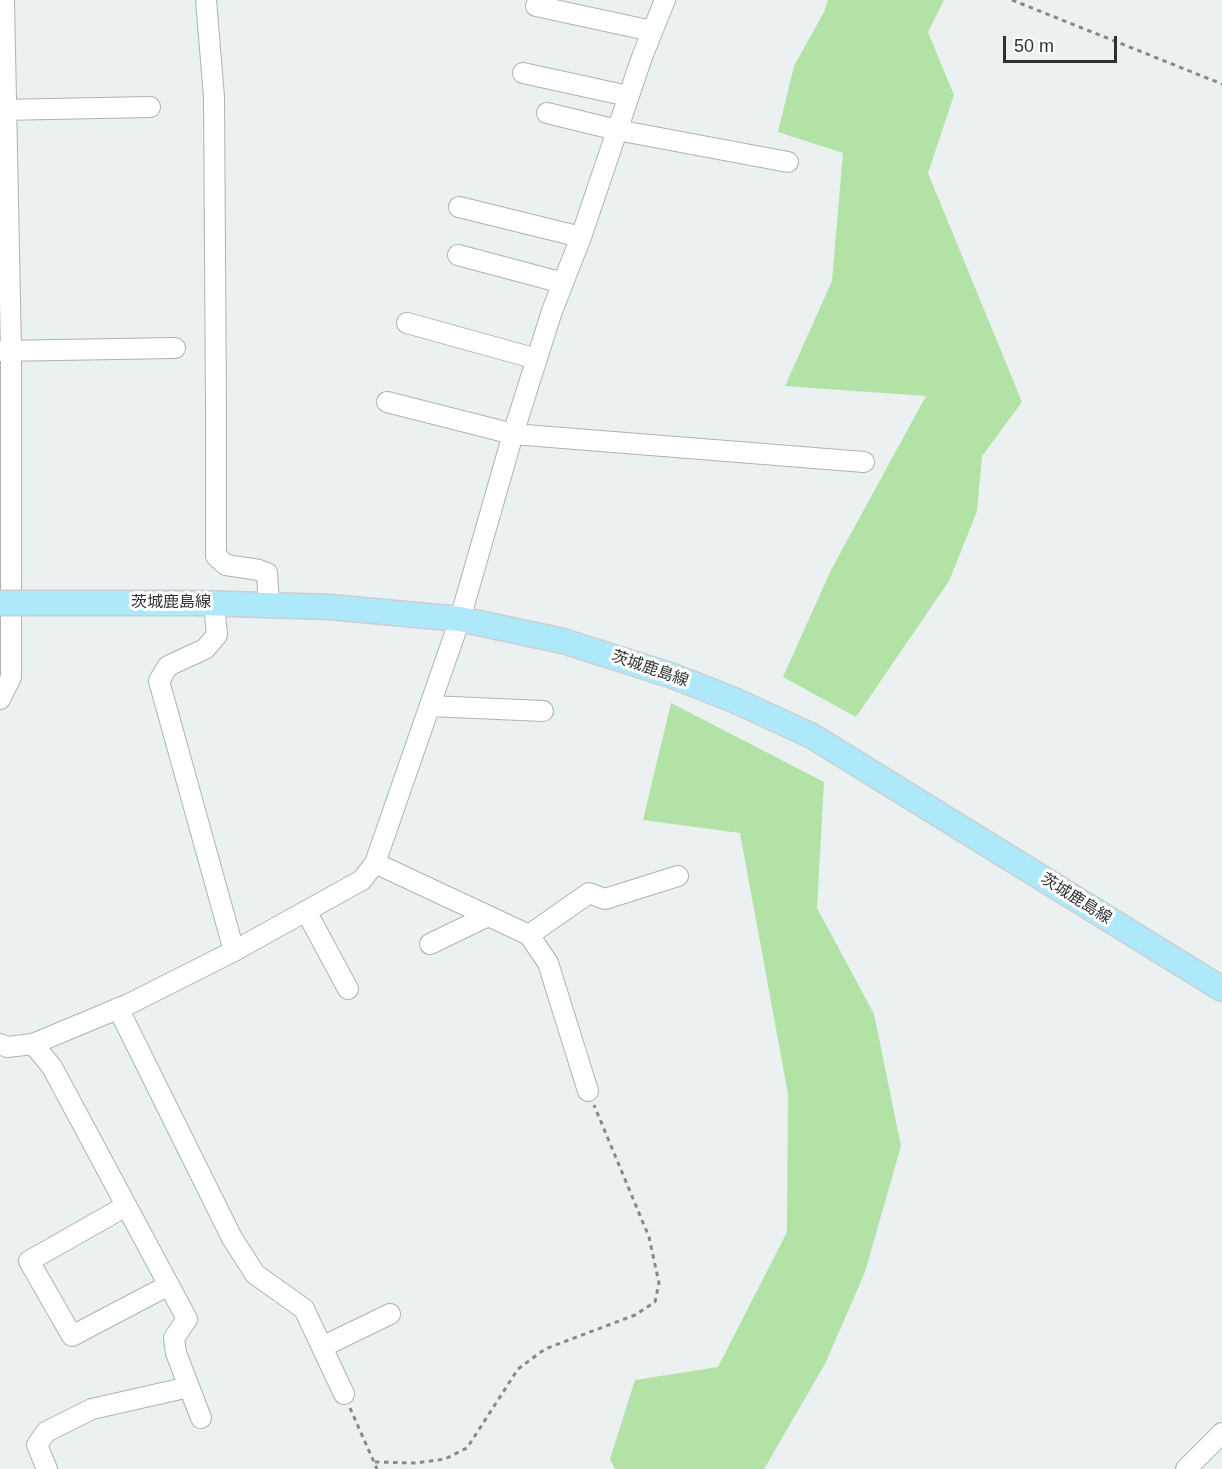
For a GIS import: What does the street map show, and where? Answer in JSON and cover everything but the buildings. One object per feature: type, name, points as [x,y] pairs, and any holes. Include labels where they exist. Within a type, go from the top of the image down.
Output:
[{"type":"main road","name":"茨城鹿島線","points":[[5,601],[330,607],[460,619],[563,641],[622,659],[714,692],[812,736],[1222,989]]},
{"type":"street","points":[[0,699],[11,677],[5,601],[4,0]]},
{"type":"street","points":[[206,0],[214,97],[216,556],[226,566],[267,573],[269,605]]},
{"type":"street","points":[[0,1044],[7,1047],[33,1044],[118,1008],[234,951],[362,880],[375,863],[460,619],[513,434],[537,360],[628,96],[664,0]]},
{"type":"street","points":[[536,6],[652,31]]},
{"type":"street","points":[[523,73],[628,96]]},
{"type":"street","points":[[3,110],[150,107]]},
{"type":"street","points":[[547,113],[788,162]]},
{"type":"street","points":[[459,207],[581,237]]},
{"type":"street","points":[[458,255],[563,283]]},
{"type":"street","points":[[407,323],[537,360]]},
{"type":"street","points":[[5,351],[175,348]]},
{"type":"street","points":[[387,402],[513,434],[864,462]]},
{"type":"street","points":[[206,603],[217,635],[205,649],[168,666],[159,681],[234,951]]},
{"type":"street","points":[[430,706],[543,711]]},
{"type":"street","points":[[375,863],[529,935],[548,963],[588,1091]]},
{"type":"street","points":[[529,935],[589,893],[605,899],[678,876]]},
{"type":"street","points":[[306,911],[348,989]]},
{"type":"street","points":[[430,944],[488,916]]},
{"type":"street","points":[[118,1008],[232,1238],[255,1274],[304,1309],[344,1394]]},
{"type":"street","points":[[33,1044],[52,1067],[187,1319],[174,1338],[176,1353],[201,1418]]},
{"type":"street","points":[[126,1206],[29,1261],[72,1336],[169,1285]]},
{"type":"street","points":[[322,1347],[390,1314]]},
{"type":"street","points":[[47,1469],[37,1445],[46,1432],[92,1409],[189,1387]]},
{"type":"street","points":[[1186,1469],[1222,1433]]},
{"type":"path","points":[[1011,0],[1222,84]]},
{"type":"path","points":[[375,1462],[416,1463],[445,1460],[467,1448],[518,1370],[544,1348],[635,1315],[655,1302],[659,1283],[649,1237],[588,1091]]},
{"type":"path","points":[[344,1394],[377,1469]]},
{"type":"green space","points":[[828,0],[944,0],[928,32],[954,95],[928,173],[1022,402],[982,456],[977,511],[949,581],[856,717],[783,677],[831,570],[926,396],[785,386],[832,281],[843,153],[778,132],[794,66],[824,12]]},
{"type":"green space","points":[[671,703],[824,782],[817,908],[874,1014],[901,1146],[865,1272],[825,1364],[764,1469],[615,1469],[610,1459],[635,1380],[718,1367],[787,1232],[788,1094],[740,833],[643,820]]}]
